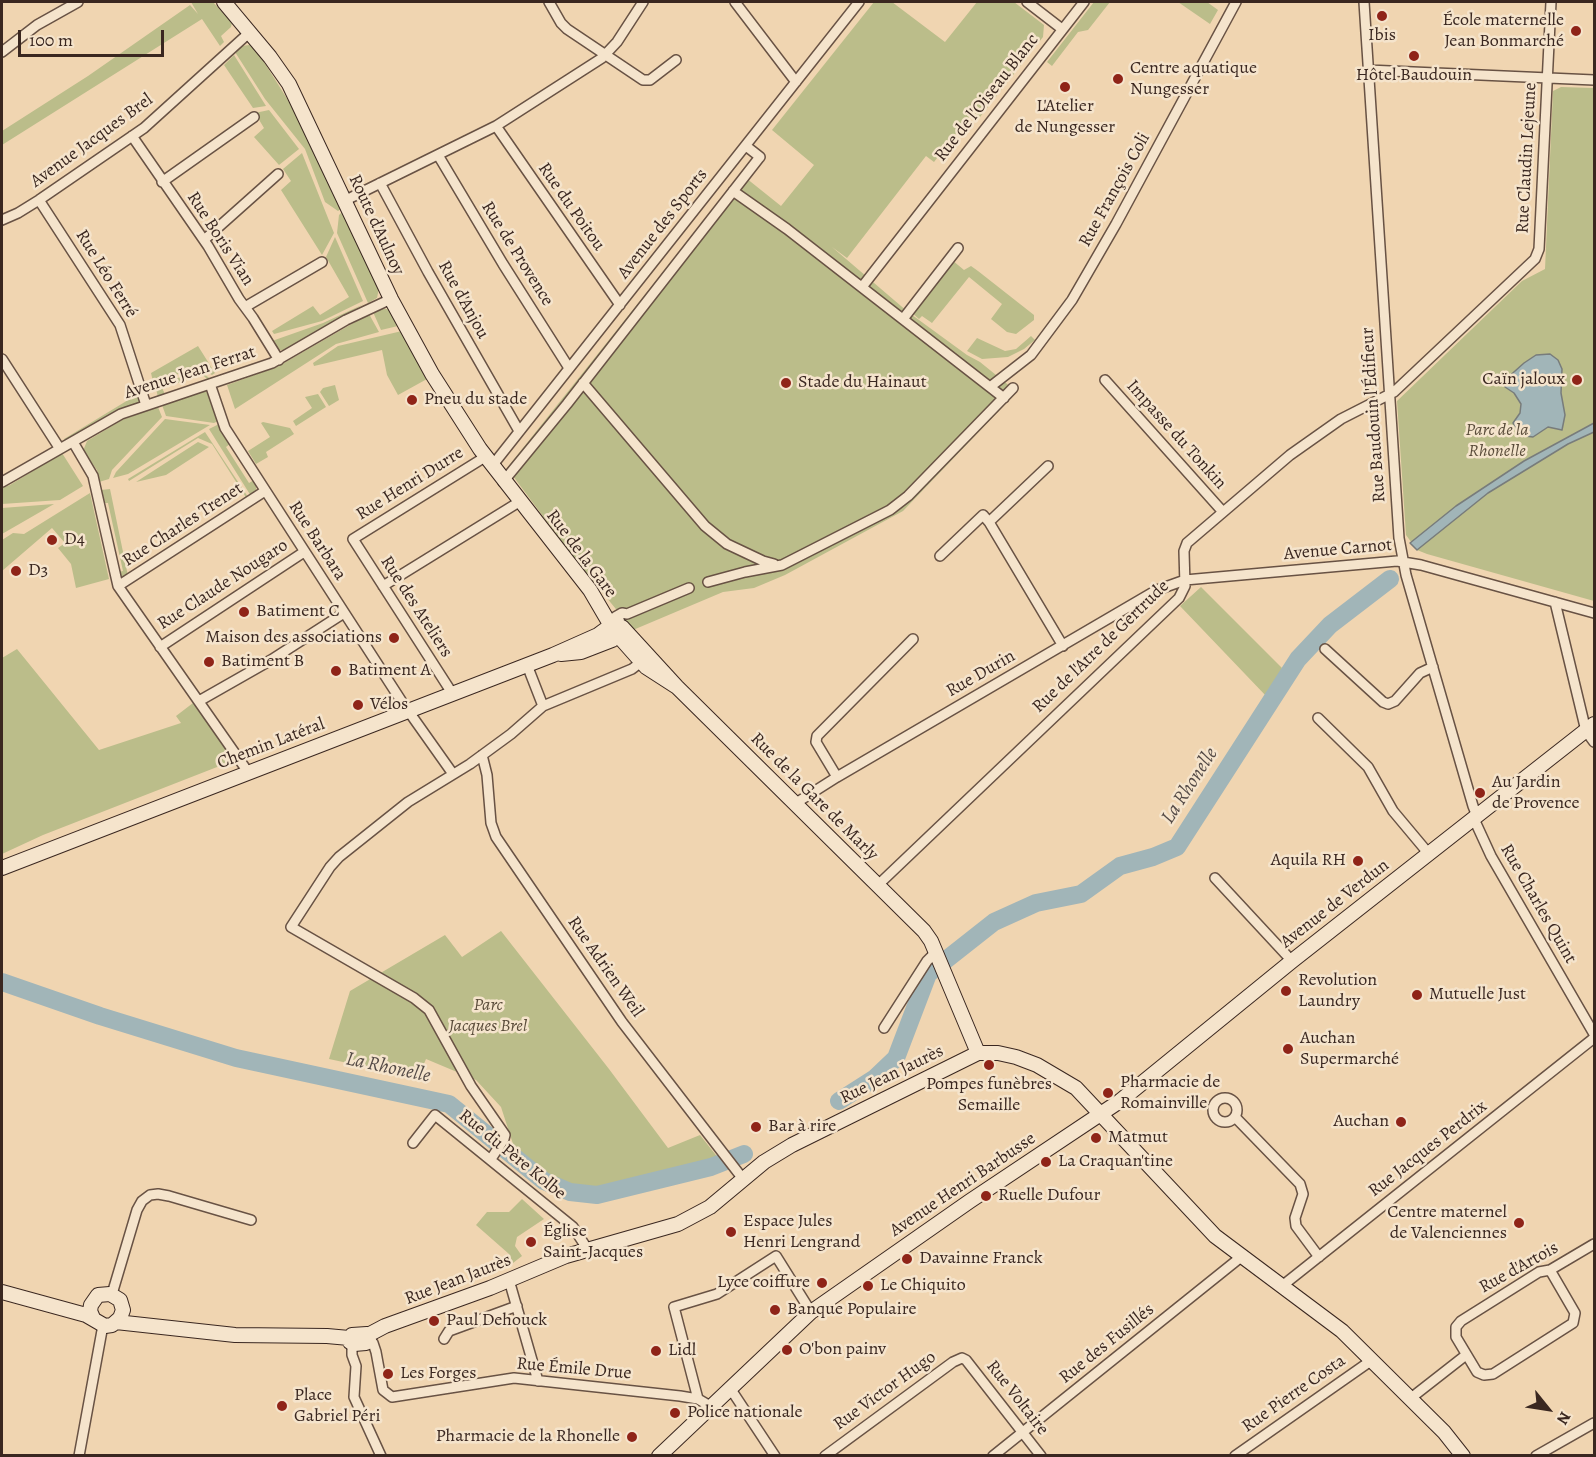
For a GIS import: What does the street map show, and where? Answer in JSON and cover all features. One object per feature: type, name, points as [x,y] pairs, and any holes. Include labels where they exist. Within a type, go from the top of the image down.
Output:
[{"type":"street","points":[[2,52],[61,5],[78,2]]},
{"type":"street","name":"Route d'Aulnoy","points":[[224,2],[289,84],[391,299],[432,374],[488,461]]},
{"type":"street","points":[[549,2],[564,26],[645,81],[650,80],[676,60]]},
{"type":"street","points":[[344,201],[496,126],[606,55],[643,2]]},
{"type":"street","points":[[735,2],[796,82]]},
{"type":"street","points":[[847,2],[852,10]]},
{"type":"street","name":"Avenue des Sports","points":[[488,461],[519,431],[860,2]]},
{"type":"street","points":[[1027,2],[1062,29]]},
{"type":"street","name":"Rue de l'Oiseau Blanc","points":[[862,287],[1084,2]]},
{"type":"street","name":"Rue François Coli","points":[[990,387],[1031,355],[1072,300],[1116,224],[1236,2]]},
{"type":"street","name":"Rue Baudouin l'Édifieur","points":[[1364,2],[1399,538],[1403,561],[1475,818]]},
{"type":"street","name":"Rue Claudin Lejeune","points":[[1389,396],[1538,255],[1551,2]]},
{"type":"street","name":"Avenue Jacques Brel","points":[[2,220],[39,200],[132,136],[250,32]]},
{"type":"street","points":[[1368,70],[1594,80]]},
{"type":"street","points":[[162,182],[254,117]]},
{"type":"street","name":"Rue du Poitou","points":[[496,126],[620,305]]},
{"type":"street","name":"Rue Boris Vian","points":[[132,136],[204,240],[279,360]]},
{"type":"street","points":[[503,482],[760,157],[746,146]]},
{"type":"street","name":"Rue de Provence","points":[[438,155],[569,368]]},
{"type":"street","points":[[204,240],[278,174]]},
{"type":"street","name":"Rue d'Anjou","points":[[380,183],[519,431]]},
{"type":"street","points":[[733,191],[787,229],[1004,398]]},
{"type":"street","name":"Rue Léo Ferré","points":[[39,200],[120,325],[146,405]]},
{"type":"street","points":[[903,319],[958,248]]},
{"type":"street","points":[[244,306],[322,262]]},
{"type":"street","name":"Avenue Jean Ferrat","points":[[2,482],[116,416],[279,360],[346,320],[391,299]]},
{"type":"street","points":[[2,359],[60,449]]},
{"type":"street","name":"Impasse du Tonkin","points":[[1105,380],[1223,512]]},
{"type":"street","points":[[583,383],[705,526],[727,544],[763,561],[782,565]]},
{"type":"street","name":"Rue Barbara","points":[[210,384],[225,428],[344,613],[453,774]]},
{"type":"street","points":[[708,582],[782,565],[898,504],[1014,388]]},
{"type":"street","name":"Rue de l'Atre de Gertrude","points":[[878,885],[1176,601],[1184,590],[1185,545],[1290,455],[1335,422],[1389,396]]},
{"type":"street","points":[[73,442],[93,476],[118,586],[248,772]]},
{"type":"street","name":"Rue de la Gare","points":[[488,461],[617,626]]},
{"type":"street","name":"Rue Henri Durre","points":[[353,539],[488,461]]},
{"type":"street","points":[[989,522],[1048,466]]},
{"type":"street","name":"Rue Charles Trenet","points":[[118,586],[265,491]]},
{"type":"street","points":[[383,586],[519,502]]},
{"type":"street","points":[[940,556],[983,515],[1063,646]]},
{"type":"street","name":"Rue des Ateliers","points":[[353,539],[452,693]]},
{"type":"street","name":"Rue Claude Nougaro","points":[[160,647],[304,552]]},
{"type":"street","name":"Avenue Carnot","points":[[1185,580],[1403,561],[1594,613]]},
{"type":"street","name":"Rue Durin","points":[[796,803],[1166,585],[1185,580]]},
{"type":"street","points":[[493,1155],[505,1135],[479,1099],[426,1006],[291,927],[330,867],[344,852],[414,798],[482,755],[543,706],[630,670],[645,659],[617,626],[622,613],[627,614],[689,588]]},
{"type":"street","points":[[1555,602],[1592,732]]},
{"type":"street","points":[[199,701],[271,660],[344,613]]},
{"type":"street","name":"Chemin Latéral","points":[[2,868],[553,655],[576,653],[617,626]]},
{"type":"street","points":[[837,777],[816,742],[817,736],[913,639]]},
{"type":"street","points":[[1325,649],[1388,704],[1395,701],[1420,674],[1432,667]]},
{"type":"street","name":"Rue de la Gare de Marly","points":[[645,659],[651,672],[677,687],[924,931],[931,941],[978,1053]]},
{"type":"street","points":[[527,665],[543,706]]},
{"type":"street","points":[[1318,718],[1368,767],[1393,811],[1428,854]]},
{"type":"street","name":"Avenue de Verdun","points":[[1101,1115],[1428,854],[1592,732]]},
{"type":"street","name":"Rue Adrien Weil","points":[[482,755],[488,780],[491,823],[496,837],[622,1022],[742,1179]]},
{"type":"street","name":"Rue Charles Quint","points":[[1475,818],[1491,856],[1594,1036]]},
{"type":"street","points":[[1215,878],[1292,961]]},
{"type":"street","points":[[884,1028],[927,961],[937,955]]},
{"type":"street","name":"Rue Jacques Perdrix","points":[[1282,1286],[1594,1036]]},
{"type":"street","points":[[978,1053],[1008,1054],[1045,1069],[1076,1088],[1203,1225],[1241,1257],[1329,1321],[1411,1398],[1463,1455]]},
{"type":"street","name":"Rue Jean Jaurès","points":[[2,1292],[104,1322],[235,1335],[327,1336],[351,1341],[353,1335],[368,1337],[385,1326],[509,1281],[560,1259],[681,1223],[710,1207],[764,1162],[792,1145],[978,1053]]},
{"type":"street","name":"Rue du Père Kolbe","points":[[413,1143],[435,1115],[493,1155],[573,1227],[588,1250]]},
{"type":"street","name":"Avenue Henri Barbusse","points":[[659,1455],[811,1312],[945,1218],[1101,1115]]},
{"type":"street","points":[[1235,1117],[1300,1184],[1303,1194],[1295,1222],[1300,1233],[1319,1257]]},
{"type":"street","points":[[112,1294],[137,1210],[146,1197],[153,1194],[169,1196],[251,1220]]},
{"type":"street","name":"Rue d'Artois","points":[[1466,1355],[1456,1337],[1456,1327],[1461,1321],[1539,1272],[1550,1270],[1594,1244]]},
{"type":"street","points":[[698,1399],[674,1307],[717,1294],[776,1256],[811,1312]]},
{"type":"street","name":"Rue des Fusillés","points":[[993,1455],[1241,1257]]},
{"type":"street","points":[[1411,1398],[1466,1355],[1477,1372],[1490,1375],[1572,1325],[1575,1312],[1550,1270]]},
{"type":"street","points":[[509,1281],[538,1381]]},
{"type":"street","name":"Rue Jean Jaurès","points":[[46,1304],[73,1305],[93,1301],[100,1295],[112,1294],[119,1299],[122,1306],[138,1317],[159,1326]]},
{"type":"street","points":[[93,1301],[90,1310],[104,1322]]},
{"type":"street","points":[[104,1322],[122,1315],[122,1306]]},
{"type":"street","points":[[444,1339],[449,1331],[517,1306]]},
{"type":"street","points":[[79,1455],[104,1322]]},
{"type":"street","name":"Rue Émile Drue","points":[[368,1337],[376,1352],[383,1390],[392,1397],[509,1379],[680,1395],[698,1399],[710,1406]]},
{"type":"street","points":[[351,1341],[356,1366],[354,1397],[381,1455]]},
{"type":"street","name":"Rue Victor Hugo","points":[[825,1455],[953,1362],[959,1358],[966,1360]]},
{"type":"street","name":"Rue Voltaire","points":[[966,1360],[1041,1455]]},
{"type":"street","name":"Rue Pierre Costa","points":[[1235,1455],[1372,1360]]},
{"type":"street","points":[[730,1388],[775,1455]]},
{"type":"street","points":[[1536,1455],[1594,1423]]},
{"type":"green space","points":[[191,2],[213,2],[232,23],[231,27],[221,36],[224,42],[220,46],[202,19],[2,145],[2,131],[88,76],[190,5],[198,14]]},
{"type":"green space","points":[[874,2],[892,2],[945,42],[977,2],[1014,2],[1044,25],[1043,37],[980,117],[973,112],[934,162],[926,156],[847,258],[832,247],[908,312],[980,362],[1017,392],[903,511],[785,575],[754,588],[723,592],[633,630],[571,554],[507,468],[741,174],[781,206],[814,165],[772,130]]},
{"type":"green space","points":[[1094,2],[1110,2],[1088,30],[1078,32],[1052,66],[1047,62]]},
{"type":"green space","points":[[1178,2],[1207,2],[1218,10],[1210,24]]},
{"type":"green space","points":[[242,46],[254,46],[296,113],[341,209],[338,211],[325,202],[305,149],[265,99],[235,52]]},
{"type":"green space","points":[[234,55],[266,106],[253,108],[224,65]]},
{"type":"green space","name":"Parc de la Rhonelle","points":[[1561,87],[1594,88],[1594,601],[1417,550],[1406,535],[1397,401],[1522,281],[1545,269],[1553,91]]},
{"type":"green space","points":[[269,110],[299,149],[279,165],[254,137],[264,128],[255,113]]},
{"type":"green space","points":[[302,153],[334,233],[322,255],[281,190],[291,181],[283,169]]},
{"type":"green space","points":[[342,212],[379,288],[377,298],[368,303],[337,233],[339,215]]},
{"type":"green space","points":[[335,237],[363,301],[322,321],[274,334],[272,331],[313,306],[320,315],[349,297],[326,257]]},
{"type":"green space","points":[[952,260],[964,270],[971,266],[978,271],[1034,315],[1034,320],[1016,334],[1007,332],[991,319],[1002,304],[969,277],[932,323],[922,316],[919,319],[911,312]]},
{"type":"green space","points":[[364,304],[286,350],[277,350],[272,341],[323,323]]},
{"type":"green space","points":[[380,309],[391,311],[398,326],[381,330],[373,312]]},
{"type":"green space","points":[[369,314],[379,332],[336,344],[235,409],[227,385],[277,367]]},
{"type":"green space","points":[[402,331],[427,379],[398,395],[387,375],[382,350],[314,366],[313,363],[338,346]]},
{"type":"green space","points":[[1031,336],[1035,340],[1008,357],[982,359],[967,351],[977,338],[1005,351],[1016,349]]},
{"type":"green space","points":[[198,346],[215,373],[212,375],[203,370],[168,376],[154,386],[151,373]]},
{"type":"green space","points":[[202,373],[211,379],[208,380],[203,375],[162,388],[165,394],[158,397],[156,389],[167,380]]},
{"type":"green space","points":[[335,385],[339,400],[329,406],[320,392],[323,388]]},
{"type":"green space","points":[[204,391],[208,393],[218,421],[214,423],[166,416],[162,405]]},
{"type":"green space","points":[[138,394],[140,399],[138,403],[119,410],[66,441],[64,439]]},
{"type":"green space","points":[[318,394],[326,407],[296,426],[293,421],[312,408],[305,397]]},
{"type":"green space","points":[[158,407],[162,417],[112,470],[109,479],[99,482],[97,470],[83,451],[87,441],[122,420]]},
{"type":"green space","points":[[165,419],[210,425],[128,474],[113,478],[116,472]]},
{"type":"green space","points":[[261,423],[290,428],[294,434],[266,452],[268,457],[256,464],[248,451],[270,437]]},
{"type":"green space","points":[[219,424],[230,444],[226,447],[249,483],[254,480],[256,484],[256,492],[251,496],[209,429]]},
{"type":"green space","points":[[205,432],[248,497],[247,499],[212,444],[198,438],[129,481],[128,479]]},
{"type":"green space","points":[[198,442],[209,447],[166,475],[136,482]]},
{"type":"green space","points":[[62,453],[83,486],[60,500],[2,504],[2,488]]},
{"type":"green space","points":[[110,489],[128,576],[124,577],[118,572],[123,571],[108,503],[103,503],[101,490]]},
{"type":"green space","points":[[90,493],[109,579],[76,588],[71,564],[58,548],[65,543],[52,528],[2,571],[2,540],[13,533],[24,534]]},
{"type":"green space","points":[[54,504],[2,534],[2,508]]},
{"type":"green space","points":[[1201,587],[1282,668],[1267,697],[1180,606]]},
{"type":"green space","points":[[17,649],[99,750],[181,723],[176,716],[193,703],[235,760],[43,835],[2,854],[2,658]]},
{"type":"green space","name":"Parc Jacques Brel","points":[[501,931],[668,1148],[700,1135],[719,1159],[600,1189],[575,1188],[550,1177],[514,1147],[501,1107],[476,1080],[426,1059],[418,1078],[329,1059],[350,991],[445,935],[462,957]]},
{"type":"green space","points":[[522,1199],[544,1219],[517,1237],[515,1246],[522,1256],[513,1263],[509,1254],[476,1225],[487,1212],[509,1212]]},
{"type":"shaded area","points":[[1550,354],[1558,360],[1562,369],[1561,393],[1565,415],[1562,430],[1548,427],[1533,437],[1525,436],[1513,423],[1520,413],[1521,404],[1514,393],[1505,387],[1505,380],[1536,355]]},
{"type":"shaded area","points":[[1594,423],[1594,432],[1568,444],[1488,493],[1417,550],[1410,543],[1456,506],[1524,461]]},
{"type":"waterway","name":"La Rhonelle","points":[[839,1101],[875,1078],[896,1058],[928,974],[994,922],[1036,903],[1081,894],[1120,866],[1153,857],[1177,847],[1298,659],[1330,625],[1390,579]]},
{"type":"waterway","name":"La Rhonelle","points":[[2,982],[100,1016],[236,1058],[449,1104],[544,1181],[570,1192],[597,1195],[711,1167],[744,1154]]},
{"type":"place","name":"Ibis","points":[[1382,16]]},
{"type":"place","name":"École maternelle Jean Bonmarché","points":[[1576,31]]},
{"type":"place","name":"Hôtel Baudouin","points":[[1414,56]]},
{"type":"place","name":"Centre aquatique Nungesser","points":[[1118,79]]},
{"type":"place","name":"L'Atelier de Nungesser","points":[[1065,87]]},
{"type":"place","name":"Caïn jaloux","points":[[1577,380]]},
{"type":"place","name":"Stade du Hainaut","points":[[786,383]]},
{"type":"place","name":"Pneu du stade","points":[[412,400]]},
{"type":"place","name":"D4","points":[[52,540]]},
{"type":"place","name":"D3","points":[[16,571]]},
{"type":"place","name":"Batiment C","points":[[244,612]]},
{"type":"place","name":"Maison des associations","points":[[394,638]]},
{"type":"place","name":"Batiment B","points":[[209,662]]},
{"type":"place","name":"Batiment A","points":[[336,671]]},
{"type":"place","name":"Vélos","points":[[358,705]]},
{"type":"place","name":"Au Jardin de Provence","points":[[1480,793]]},
{"type":"place","name":"Aquila RH","points":[[1358,861]]},
{"type":"place","name":"Revolution Laundry","points":[[1286,991]]},
{"type":"place","name":"Mutuelle Just","points":[[1417,995]]},
{"type":"place","name":"Auchan Supermarché","points":[[1288,1049]]},
{"type":"place","name":"Pompes funèbres Semaille","points":[[989,1065]]},
{"type":"place","name":"Pharmacie de Romainville","points":[[1108,1093]]},
{"type":"place","name":"Auchan","points":[[1401,1122]]},
{"type":"place","name":"Bar à rire","points":[[756,1127]]},
{"type":"place","name":"Matmut","points":[[1096,1138]]},
{"type":"place","name":"La Craquan'tine","points":[[1046,1162]]},
{"type":"place","name":"Ruelle Dufour","points":[[986,1196]]},
{"type":"place","name":"Centre maternel de Valenciennes","points":[[1519,1223]]},
{"type":"place","name":"Espace Jules Henri Lengrand","points":[[731,1232]]},
{"type":"place","name":"Église Saint-Jacques","points":[[531,1242]]},
{"type":"place","name":"Davainne Franck","points":[[907,1259]]},
{"type":"place","name":"Lyce coiffure","points":[[822,1283]]},
{"type":"place","name":"Le Chiquito","points":[[868,1286]]},
{"type":"place","name":"Banque Populaire","points":[[775,1310]]},
{"type":"place","name":"Paul Dehouck","points":[[434,1321]]},
{"type":"place","name":"O'bon painv","points":[[787,1350]]},
{"type":"place","name":"Lidl","points":[[656,1351]]},
{"type":"place","name":"Les Forges","points":[[388,1374]]},
{"type":"place","name":"Place Gabriel Péri","points":[[282,1406]]},
{"type":"place","name":"Police nationale","points":[[675,1413]]},
{"type":"place","name":"Pharmacie de la Rhonelle","points":[[632,1437]]}]
